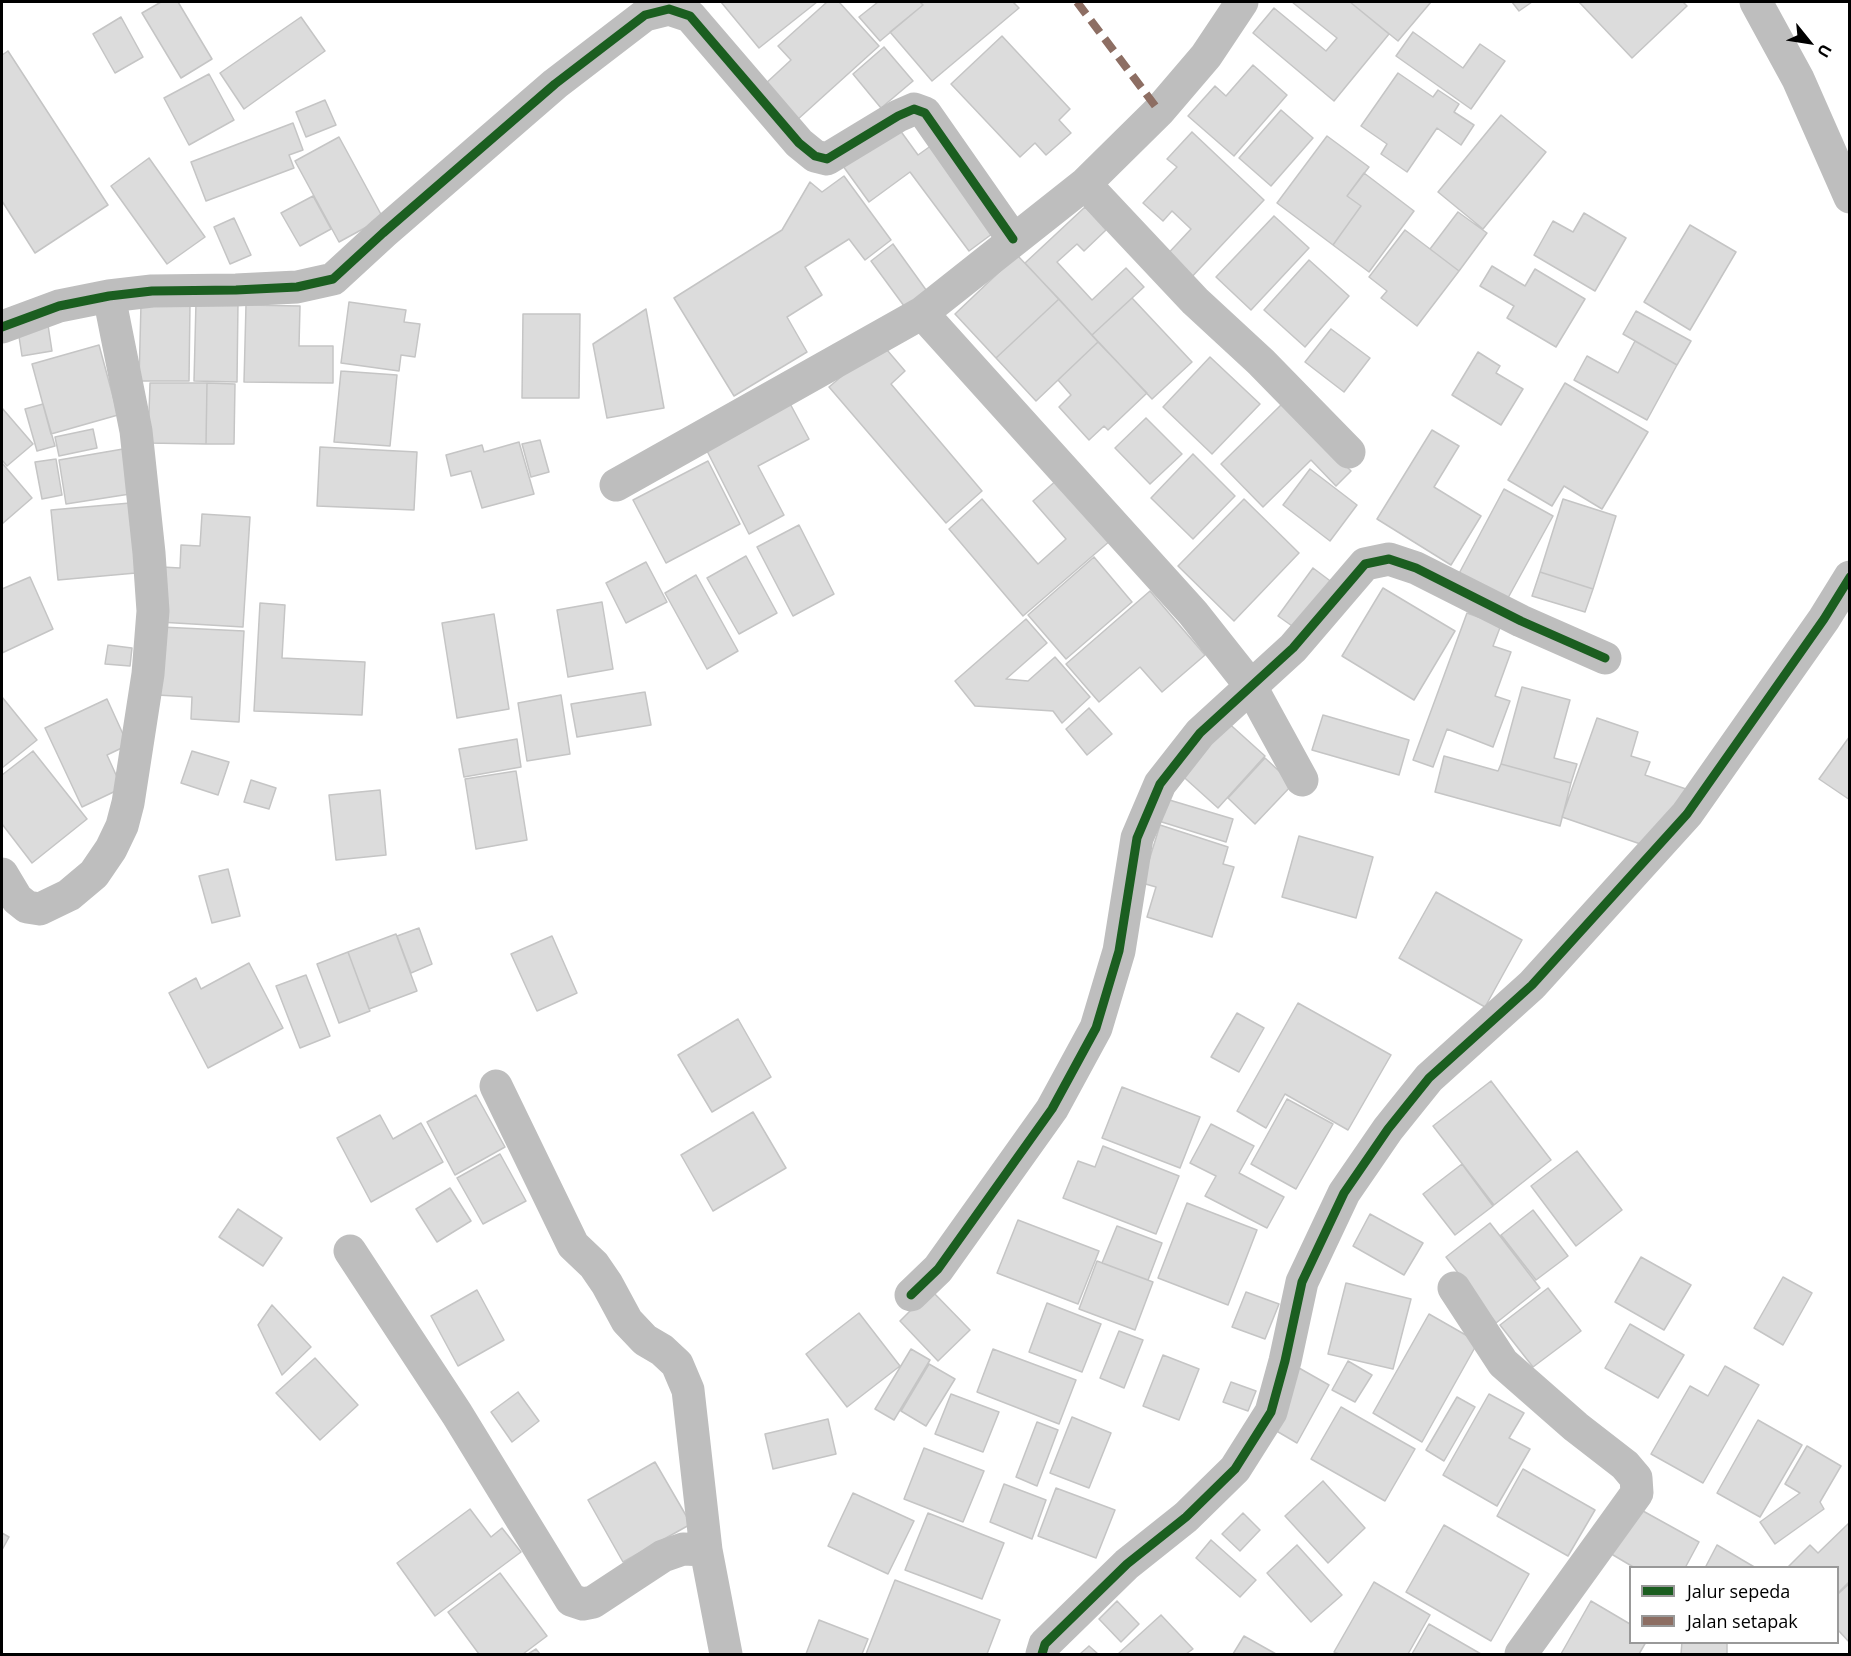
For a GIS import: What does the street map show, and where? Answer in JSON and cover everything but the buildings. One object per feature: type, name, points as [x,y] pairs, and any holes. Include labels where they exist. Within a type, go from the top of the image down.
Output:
[{"type":"street","points":[[616,485],[922,313],[1085,184],[1159,111],[1206,56],[1242,2]]},
{"type":"street","points":[[1756,2],[1798,79],[1850,197]]},
{"type":"street","points":[[2,327],[59,306],[109,296],[152,291],[297,287],[333,279],[382,233],[555,84],[645,15],[669,9],[690,16],[799,143],[815,156],[827,159],[898,116],[914,109],[925,113],[1013,239]]},
{"type":"street","points":[[1085,184],[1195,301],[1261,362],[1350,452]]},
{"type":"street","points":[[2,874],[17,899],[27,907],[40,909],[69,895],[94,874],[111,849],[122,826],[128,803],[148,674],[153,611],[136,431],[109,296]]},
{"type":"street","points":[[922,313],[1193,613],[1250,685],[1302,780]]},
{"type":"street","points":[[911,1295],[938,1269],[1052,1109],[1096,1028],[1119,951],[1137,838],[1160,784],[1200,733],[1293,648],[1365,564],[1389,559],[1416,568],[1521,621],[1605,658]]},
{"type":"street","points":[[1042,1654],[1045,1644],[1127,1564],[1186,1517],[1235,1468],[1271,1412],[1302,1282],[1344,1193],[1388,1129],[1429,1078],[1532,985],[1687,814],[1824,619],[1850,577]]},
{"type":"street","points":[[496,1086],[573,1245],[594,1265],[627,1321],[645,1340],[662,1350],[678,1364],[688,1390],[706,1550],[726,1654]]},
{"type":"street","points":[[350,1251],[457,1414],[571,1600],[583,1604],[593,1602],[663,1556],[683,1549],[706,1550]]},
{"type":"street","points":[[1454,1288],[1503,1363],[1576,1428],[1625,1465],[1636,1478],[1637,1493],[1521,1654]]},
{"type":"marked path","points":[[1077,2],[1159,111]]},
{"type":"cycle path","points":[[2,327],[59,306],[109,296],[152,291],[297,287],[333,279],[555,84],[645,15],[669,9],[690,16],[799,143],[815,156],[827,159],[898,116],[914,109],[925,113],[1013,239]]},
{"type":"cycle path","points":[[911,1295],[938,1269],[1052,1109],[1096,1028],[1119,951],[1137,838],[1160,784],[1200,733],[1293,648],[1365,564],[1389,559],[1416,568],[1521,621],[1605,658]]},
{"type":"cycle path","points":[[1042,1654],[1045,1644],[1127,1564],[1186,1517],[1235,1469],[1271,1412],[1302,1282],[1344,1193],[1388,1129],[1429,1078],[1532,985],[1687,814],[1824,619],[1850,577]]}]
